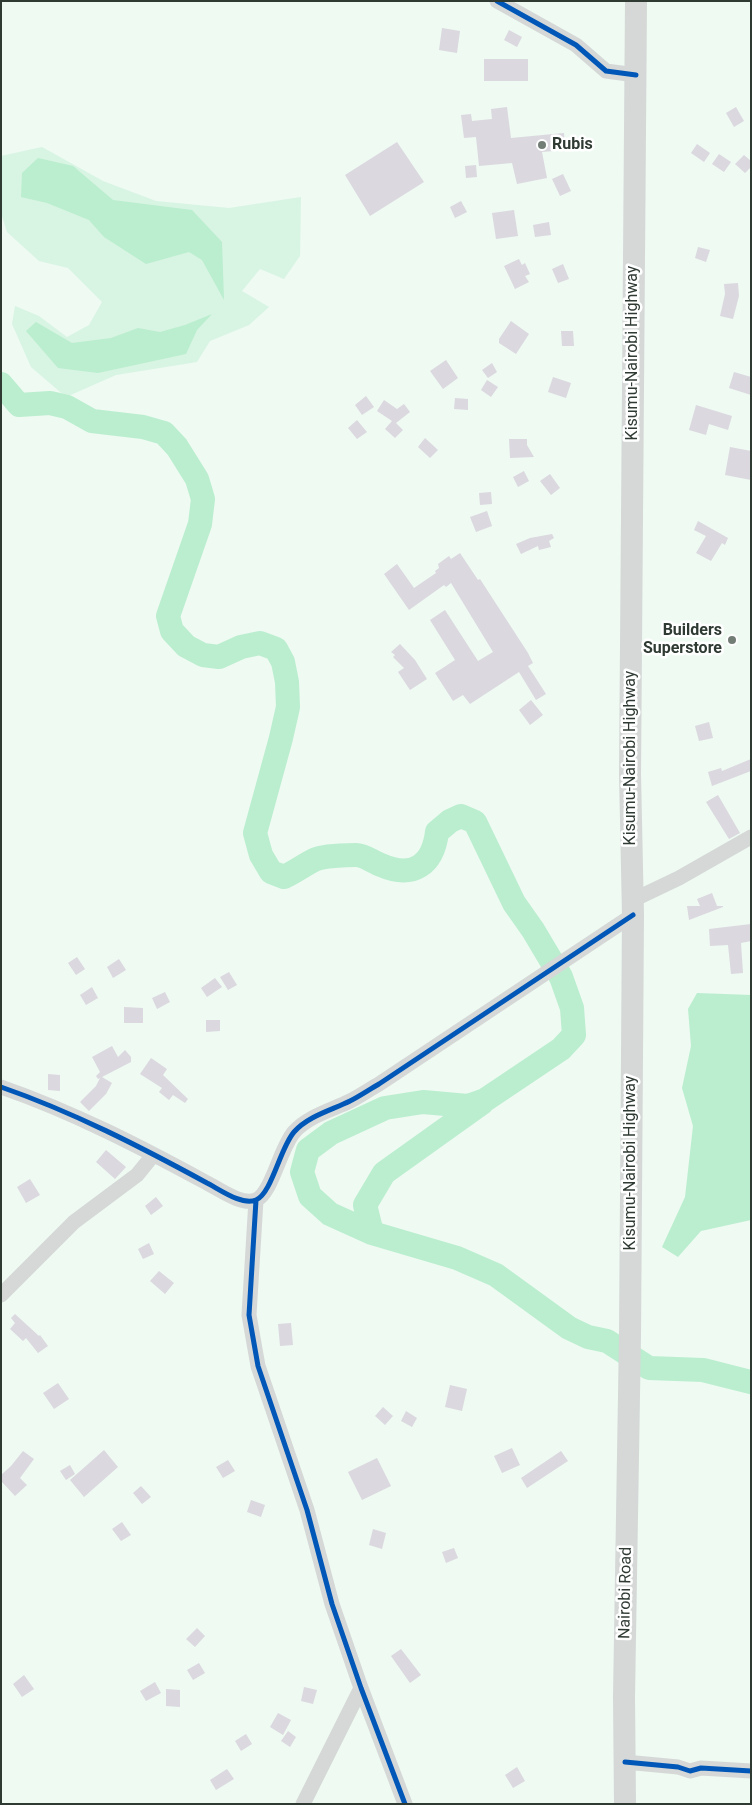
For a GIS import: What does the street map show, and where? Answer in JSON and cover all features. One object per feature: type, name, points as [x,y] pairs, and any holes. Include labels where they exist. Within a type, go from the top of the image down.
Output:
[{"type":"highway","name":"Kisumu-Nairobi Highway","points":[[629,1383],[633,908],[630,774],[636,1]]},
{"type":"highway","name":"Nairobi Road","points":[[625,1804],[624,1697],[629,1383]]},
{"type":"street","points":[[497,1],[576,45],[606,71],[636,75]]},
{"type":"street","points":[[1,1087],[42,1101],[100,1128],[167,1161],[229,1195],[245,1202],[256,1200],[266,1191],[286,1144],[294,1131],[302,1125],[379,1084],[531,984],[633,908],[679,878],[751,837]]},
{"type":"street","points":[[1,1295],[74,1222],[137,1175],[150,1159]]},
{"type":"street","points":[[256,1200],[250,1315],[258,1366],[307,1510],[332,1604],[361,1688],[405,1804]]},
{"type":"street","points":[[304,1804],[361,1688]]},
{"type":"street","points":[[625,1762],[678,1767],[690,1771],[701,1768],[751,1770]]},
{"type":"shaded area","points":[[42,147],[103,181],[156,201],[229,208],[301,197],[300,256],[284,279],[260,269],[242,291],[269,307],[249,325],[210,341],[197,362],[116,375],[66,397],[31,367],[12,324],[15,306],[39,316],[67,337],[89,325],[102,302],[68,268],[39,261],[7,232],[1,213],[1,156]]},
{"type":"shaded area","points":[[38,158],[73,166],[113,200],[192,210],[222,242],[224,300],[202,260],[189,252],[146,264],[104,237],[89,220],[47,203],[21,197],[22,173]]},
{"type":"shaded area","points":[[212,314],[197,330],[186,354],[98,373],[58,368],[26,331],[36,322],[72,343],[111,338],[138,328],[160,332],[185,325]]},
{"type":"shaded area","points":[[697,993],[751,995],[751,1220],[701,1231],[678,1257],[662,1247],[685,1197],[693,1126],[682,1088],[691,1046],[688,1009]]},
{"type":"building","points":[[442,28],[460,31],[457,53],[439,50]]},
{"type":"building","points":[[509,30],[522,37],[517,47],[504,40]]},
{"type":"building","points":[[484,59],[528,59],[528,81],[484,81]]},
{"type":"building","points":[[507,107],[511,138],[564,133],[565,150],[542,152],[547,178],[517,184],[512,163],[479,166],[476,137],[464,138],[461,115],[471,114],[472,121],[492,119],[491,109]]},
{"type":"building","points":[[736,107],[744,121],[734,127],[726,113]]},
{"type":"building","points":[[397,142],[424,182],[370,216],[345,175]]},
{"type":"building","points":[[697,144],[710,153],[704,162],[691,153]]},
{"type":"building","points":[[719,154],[731,162],[724,172],[712,164]]},
{"type":"building","points":[[744,155],[751,161],[751,167],[745,173],[735,164]]},
{"type":"building","points":[[476,165],[477,177],[466,178],[465,166]]},
{"type":"building","points":[[563,174],[571,191],[560,196],[552,179]]},
{"type":"building","points":[[461,201],[467,212],[455,218],[450,207]]},
{"type":"building","points":[[514,210],[518,236],[496,239],[492,213]]},
{"type":"building","points":[[549,222],[551,235],[535,237],[533,225]]},
{"type":"building","points":[[698,247],[710,250],[706,262],[695,258]]},
{"type":"building","points":[[519,259],[522,265],[525,263],[530,274],[525,276],[529,282],[515,289],[504,266]]},
{"type":"building","points":[[563,264],[569,279],[558,283],[552,269]]},
{"type":"building","points":[[738,283],[739,296],[733,319],[720,316],[725,294],[724,284]]},
{"type":"building","points":[[511,321],[529,334],[516,354],[499,343],[499,339]]},
{"type":"building","points":[[561,331],[573,331],[574,346],[562,346]]},
{"type":"building","points":[[446,360],[458,378],[443,389],[430,371]]},
{"type":"building","points":[[492,363],[497,372],[488,378],[482,370]]},
{"type":"building","points":[[734,372],[751,377],[751,395],[729,388]]},
{"type":"building","points":[[553,377],[571,383],[566,398],[548,392]]},
{"type":"building","points":[[487,380],[498,387],[491,397],[481,390]]},
{"type":"building","points":[[366,396],[374,407],[362,415],[355,405]]},
{"type":"building","points":[[455,398],[468,399],[468,410],[454,409]]},
{"type":"building","points":[[384,400],[397,409],[404,404],[410,412],[396,423],[403,430],[395,438],[385,429],[392,421],[377,411]]},
{"type":"building","points":[[696,405],[732,416],[728,430],[709,424],[706,435],[689,430]]},
{"type":"building","points":[[357,420],[367,432],[357,439],[348,428]]},
{"type":"building","points":[[425,438],[438,450],[430,458],[418,447]]},
{"type":"building","points":[[509,439],[527,439],[527,445],[534,457],[510,458]]},
{"type":"building","points":[[730,447],[751,451],[751,480],[725,475]]},
{"type":"building","points":[[524,471],[529,481],[518,487],[513,477]]},
{"type":"building","points":[[550,474],[560,488],[551,495],[540,481]]},
{"type":"building","points":[[491,492],[492,504],[480,505],[479,493]]},
{"type":"building","points":[[487,511],[492,526],[476,532],[470,517]]},
{"type":"building","points":[[698,521],[728,538],[725,545],[722,543],[711,561],[696,553],[706,536],[694,530]]},
{"type":"building","points":[[552,534],[554,538],[549,541],[551,547],[539,550],[538,546],[521,554],[516,544],[530,538]]},
{"type":"building","points":[[460,553],[478,580],[480,579],[528,653],[533,663],[528,666],[546,694],[536,700],[519,672],[470,704],[463,695],[453,701],[435,673],[455,660],[430,620],[445,610],[478,661],[493,652],[451,583],[446,587],[444,585],[409,610],[384,574],[397,564],[414,588],[436,573],[435,571],[439,568],[438,564],[449,556],[451,559]]},
{"type":"building","points":[[400,644],[415,660],[427,679],[410,690],[398,672],[404,668],[393,657],[395,655],[391,652]]},
{"type":"building","points":[[531,700],[543,715],[530,725],[519,710]]},
{"type":"building","points":[[709,722],[713,738],[699,741],[695,726]]},
{"type":"building","points":[[751,759],[751,771],[712,786],[708,772],[721,768],[722,771]]},
{"type":"building","points":[[718,795],[740,833],[729,839],[706,802]]},
{"type":"building","points":[[712,893],[717,906],[723,907],[689,920],[687,906],[700,906],[697,899]]},
{"type":"building","points":[[751,924],[751,941],[741,943],[743,973],[731,974],[728,945],[710,946],[709,929]]},
{"type":"building","points":[[77,957],[85,969],[76,975],[68,963]]},
{"type":"building","points":[[119,959],[126,970],[113,978],[107,967]]},
{"type":"building","points":[[229,972],[237,985],[228,990],[220,977]]},
{"type":"building","points":[[215,978],[222,987],[207,997],[201,988]]},
{"type":"building","points":[[92,987],[98,998],[86,1005],[80,995]]},
{"type":"building","points":[[165,992],[170,1002],[157,1009],[152,998]]},
{"type":"building","points":[[124,1007],[143,1008],[143,1023],[124,1023]]},
{"type":"building","points":[[206,1020],[220,1020],[220,1031],[206,1032]]},
{"type":"building","points":[[112,1046],[118,1057],[125,1050],[131,1057],[131,1062],[102,1077],[112,1083],[106,1094],[89,1111],[80,1102],[96,1086],[100,1078],[98,1079],[96,1076],[100,1072],[92,1057]]},
{"type":"building","points":[[151,1058],[167,1069],[163,1075],[188,1099],[185,1103],[173,1095],[169,1100],[159,1092],[162,1088],[140,1074]]},
{"type":"building","points":[[48,1074],[60,1075],[60,1091],[48,1090]]},
{"type":"building","points":[[106,1150],[126,1167],[115,1179],[96,1162]]},
{"type":"building","points":[[30,1179],[40,1195],[26,1203],[17,1187]]},
{"type":"building","points":[[156,1197],[163,1206],[151,1215],[145,1206]]},
{"type":"building","points":[[149,1243],[154,1254],[143,1259],[138,1249]]},
{"type":"building","points":[[159,1271],[174,1283],[165,1294],[150,1281]]},
{"type":"building","points":[[15,1314],[40,1335],[48,1346],[38,1353],[26,1338],[23,1341],[10,1329],[15,1323],[11,1318]]},
{"type":"building","points":[[291,1323],[293,1345],[280,1346],[278,1324]]},
{"type":"building","points":[[58,1383],[69,1399],[54,1409],[43,1393]]},
{"type":"building","points":[[450,1385],[467,1389],[462,1411],[445,1407]]},
{"type":"building","points":[[383,1407],[393,1416],[385,1425],[375,1416]]},
{"type":"building","points":[[406,1411],[417,1418],[412,1427],[401,1421]]},
{"type":"building","points":[[512,1448],[520,1465],[502,1473],[494,1456]]},
{"type":"building","points":[[104,1450],[118,1467],[84,1497],[70,1480]]},
{"type":"building","points":[[23,1451],[34,1459],[20,1478],[27,1485],[15,1496],[1,1481],[1,1475]]},
{"type":"building","points":[[561,1451],[568,1461],[527,1488],[521,1478]]},
{"type":"building","points":[[377,1458],[391,1486],[362,1500],[348,1472]]},
{"type":"building","points":[[228,1460],[235,1471],[223,1478],[216,1467]]},
{"type":"building","points":[[70,1465],[75,1474],[66,1480],[60,1471]]},
{"type":"building","points":[[141,1486],[151,1497],[142,1504],[133,1493]]},
{"type":"building","points":[[251,1500],[265,1505],[261,1517],[247,1512]]},
{"type":"building","points":[[122,1522],[131,1535],[121,1541],[112,1529]]},
{"type":"building","points":[[373,1529],[386,1533],[382,1549],[369,1545]]},
{"type":"building","points":[[454,1548],[458,1558],[446,1563],[442,1552]]},
{"type":"building","points":[[197,1628],[205,1636],[195,1647],[186,1639]]},
{"type":"building","points":[[401,1649],[421,1675],[410,1683],[391,1656]]},
{"type":"building","points":[[199,1663],[205,1673],[193,1680],[187,1670]]},
{"type":"building","points":[[24,1675],[34,1689],[22,1697],[13,1684]]},
{"type":"building","points":[[155,1682],[161,1693],[146,1701],[140,1691]]},
{"type":"building","points":[[304,1687],[317,1690],[313,1704],[301,1701]]},
{"type":"building","points":[[166,1689],[180,1690],[180,1707],[166,1706]]},
{"type":"building","points":[[278,1713],[291,1720],[283,1735],[270,1727]]},
{"type":"building","points":[[288,1731],[296,1737],[290,1747],[281,1741]]},
{"type":"building","points":[[246,1734],[252,1744],[241,1751],[235,1741]]},
{"type":"building","points":[[517,1767],[525,1781],[513,1788],[505,1775]]},
{"type":"building","points":[[227,1769],[234,1779],[216,1790],[210,1780]]},
{"type":"waterway","points":[[1,384],[19,405],[50,403],[67,407],[92,421],[143,427],[164,433],[177,447],[197,479],[203,499],[200,524],[168,616],[172,631],[186,646],[203,655],[219,657],[241,647],[260,643],[276,649],[283,662],[287,682],[288,707],[255,833],[261,855],[271,872],[284,877],[318,859],[352,855],[362,856],[392,869],[412,869],[426,861],[435,843],[437,832],[450,821],[461,816],[475,822],[514,903],[533,930],[561,977],[572,1008],[574,1035],[561,1049],[485,1100],[468,1106],[423,1102],[385,1108],[331,1133],[308,1150],[302,1172],[310,1196],[330,1214],[372,1233],[457,1258],[496,1275],[569,1328],[588,1337],[607,1341],[649,1368],[703,1370],[751,1382]]},
{"type":"waterway","points":[[372,1233],[365,1205],[384,1173],[482,1103]]},
{"type":"cycle path","points":[[497,1],[576,45],[606,71],[636,75]]},
{"type":"cycle path","points":[[1,1087],[54,1107],[106,1131],[231,1196],[244,1201],[256,1200],[267,1189],[284,1148],[300,1126],[379,1084],[633,915]]},
{"type":"cycle path","points":[[256,1200],[249,1315],[258,1366],[307,1510],[332,1604],[361,1688],[405,1804]]},
{"type":"cycle path","points":[[625,1762],[678,1767],[690,1771],[701,1768],[751,1771]]},
{"type":"place","name":"Rubis","points":[[542,145]]},
{"type":"place","name":"Builders Superstore","points":[[732,640]]}]
